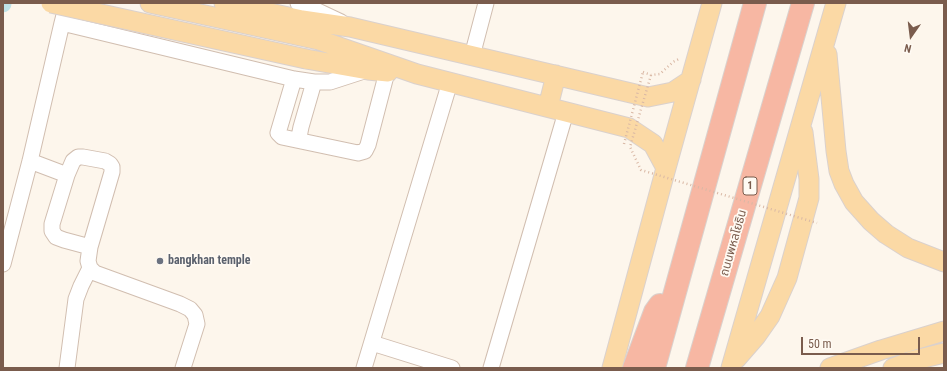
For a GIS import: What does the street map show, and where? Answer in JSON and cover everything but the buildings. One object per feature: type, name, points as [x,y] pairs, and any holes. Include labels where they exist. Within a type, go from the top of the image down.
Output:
[{"type":"highway","points":[[654,368],[756,3]]},
{"type":"highway","name":"ถนนพหลโยธิน","points":[[697,368],[803,3]]},
{"type":"highway","points":[[634,368],[655,312],[665,298],[674,292]]},
{"type":"main road","points":[[51,3],[306,59],[368,70],[418,74]]},
{"type":"main road","points":[[150,3],[319,40],[418,74],[629,128],[653,144],[666,168]]},
{"type":"main road","points":[[612,368],[712,3]]},
{"type":"main road","points":[[732,365],[826,43],[836,3]]},
{"type":"main road","points":[[228,4],[302,20],[350,27],[648,97],[673,92],[690,80]]},
{"type":"main road","points":[[826,43],[836,151],[839,170],[844,184],[854,202],[871,221],[886,234],[908,248],[944,262]]},
{"type":"main road","points":[[548,107],[556,75]]},
{"type":"main road","points":[[732,365],[770,316],[787,278],[809,198],[809,179],[802,125]]},
{"type":"main road","points":[[830,368],[881,350],[944,331]]},
{"type":"main road","points":[[893,368],[911,361],[944,352]]},
{"type":"street","points":[[3,264],[30,161],[67,3]]},
{"type":"street","points":[[298,3],[350,27]]},
{"type":"street","points":[[472,56],[486,3]]},
{"type":"street","points":[[62,23],[294,79],[314,82],[330,82],[368,70]]},
{"type":"street","points":[[294,79],[278,133],[282,137],[358,153],[365,151],[368,145],[387,72]]},
{"type":"street","points":[[301,141],[301,127],[314,82]]},
{"type":"street","points":[[364,368],[450,82]]},
{"type":"street","points":[[491,368],[566,112]]},
{"type":"street","points":[[90,247],[56,237],[52,231],[52,224],[67,175],[73,161],[78,157],[105,160],[112,167],[110,180],[90,247],[88,261],[90,268],[95,273],[190,309],[195,315],[196,324],[183,368]]},
{"type":"street","points":[[30,161],[67,175]]},
{"type":"street","points":[[67,368],[76,299],[90,268]]},
{"type":"street","points":[[372,343],[452,368]]},
{"type":"path","points":[[624,144],[643,72],[651,75],[660,74],[673,62],[700,47]]},
{"type":"path","points":[[651,75],[630,147],[641,170],[817,223]]},
{"type":"place","name":"bangkhan temple","points":[[160,261]]}]
